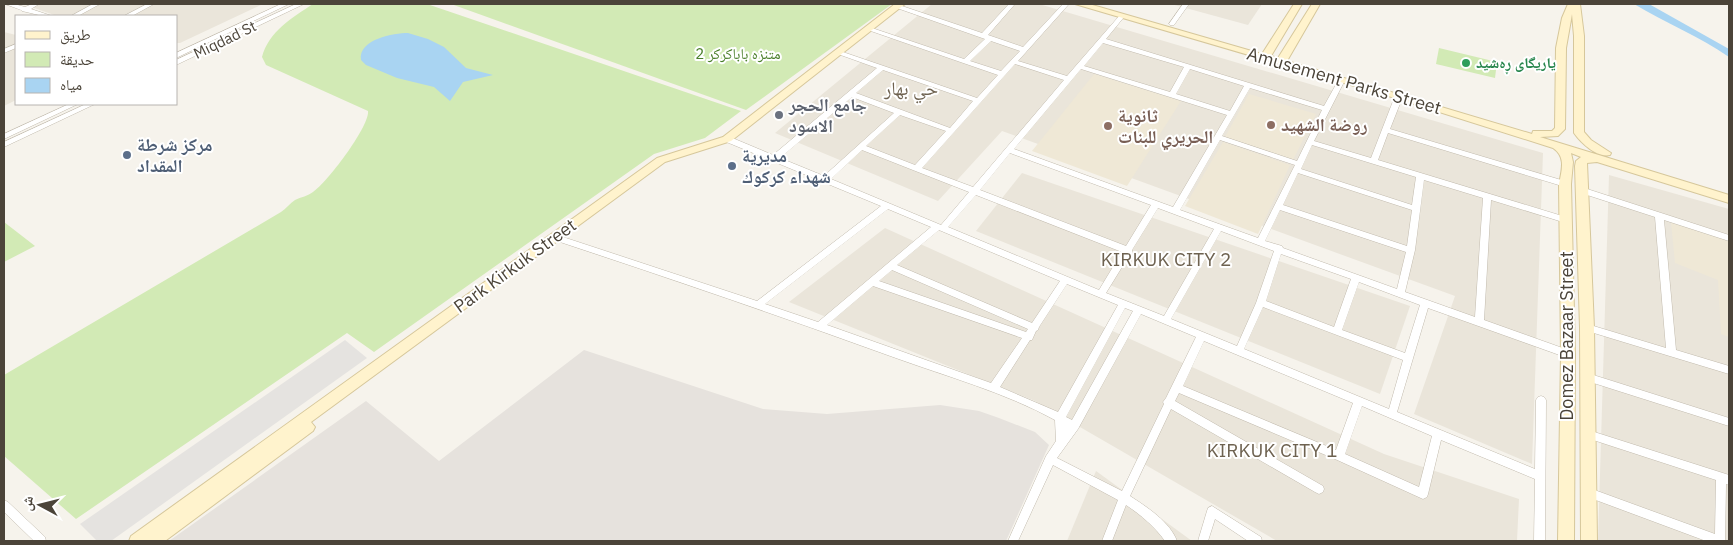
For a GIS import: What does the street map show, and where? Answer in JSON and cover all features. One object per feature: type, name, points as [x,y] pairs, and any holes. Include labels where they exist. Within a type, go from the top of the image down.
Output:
[{"type":"main road","name":"Amusement Parks Street","points":[[1080,4],[1266,55]]},
{"type":"main road","name":"Amusement Parks Street","points":[[1102,4],[1172,24],[1341,80],[1548,142],[1606,157]]},
{"type":"main road","points":[[1266,55],[1298,4]]},
{"type":"main road","points":[[1282,60],[1316,4]]},
{"type":"main road","points":[[1537,133],[1554,134],[1560,129],[1564,28],[1568,11],[1572,4]]},
{"type":"main road","points":[[1576,4],[1579,36],[1579,133],[1584,141],[1606,157],[1729,199]]},
{"type":"main road","name":"Park Kirkuk Street","points":[[136,541],[661,160],[727,139],[898,5]]},
{"type":"main road","name":"Amusement Parks Street","points":[[1282,60],[1537,133],[1606,157]]},
{"type":"main road","points":[[1548,142],[1566,152],[1568,162],[1581,166],[1582,160],[1587,158],[1606,157],[1729,190]]},
{"type":"main road","points":[[153,541],[683,152]]},
{"type":"main road","name":"Domez Bazaar Street","points":[[1566,541],[1568,354],[1565,184],[1568,162]]},
{"type":"main road","name":"Domez Bazaar Street","points":[[1581,166],[1587,328],[1589,541]]},
{"type":"main road","points":[[1566,277],[1585,282]]},
{"type":"street","points":[[8,4],[45,15]]},
{"type":"street","points":[[24,10],[36,4]]},
{"type":"street","points":[[76,15],[97,4]]},
{"type":"street","points":[[130,15],[150,4]]},
{"type":"street","name":"Miqdad St","points":[[178,55],[286,4]]},
{"type":"street","name":"Miqdad St","points":[[178,62],[300,4]]},
{"type":"street","points":[[982,36],[1012,4]]},
{"type":"street","points":[[916,170],[1066,4]]},
{"type":"street","points":[[1172,24],[1186,4]]},
{"type":"street","points":[[898,5],[1025,50]]},
{"type":"street","points":[[272,10],[282,13]]},
{"type":"street","points":[[820,326],[940,227],[974,192],[1122,16]]},
{"type":"street","points":[[867,28],[1003,74]]},
{"type":"street","points":[[966,61],[990,38]]},
{"type":"street","points":[[1102,40],[1327,109]]},
{"type":"street","points":[[837,52],[979,100]]},
{"type":"street","points":[[1014,62],[1069,80]]},
{"type":"street","points":[[1080,67],[1230,113]]},
{"type":"street","points":[[1172,95],[1188,67]]},
{"type":"street","points":[[775,158],[882,68]]},
{"type":"street","points":[[1260,242],[1341,80]]},
{"type":"street","points":[[1175,211],[1230,113],[1248,85]]},
{"type":"street","points":[[851,94],[952,131]]},
{"type":"street","points":[[1373,162],[1399,96]]},
{"type":"street","points":[[4,137],[72,105]]},
{"type":"street","points":[[4,145],[89,105]]},
{"type":"street","points":[[826,179],[899,112]]},
{"type":"street","points":[[1386,130],[1565,184]]},
{"type":"street","points":[[1217,136],[1297,167],[1416,209]]},
{"type":"street","points":[[727,139],[1540,476]]},
{"type":"street","points":[[1310,142],[1566,220]]},
{"type":"street","points":[[861,147],[916,170],[1129,251]]},
{"type":"street","points":[[1009,150],[1219,228],[1279,248],[1425,304],[1568,354]]},
{"type":"street","points":[[1400,294],[1411,250],[1420,176]]},
{"type":"street","points":[[1581,190],[1729,238]]},
{"type":"street","points":[[1479,323],[1487,196]]},
{"type":"street","points":[[1101,294],[1156,204]]},
{"type":"street","points":[[758,305],[888,205]]},
{"type":"street","points":[[1278,206],[1411,250]]},
{"type":"street","points":[[1659,215],[1671,352]]},
{"type":"street","points":[[1166,320],[1219,228]]},
{"type":"street","points":[[563,240],[820,326],[993,389],[1074,426]]},
{"type":"street","points":[[1239,351],[1261,303],[1279,248]]},
{"type":"street","points":[[891,266],[1035,328]]},
{"type":"street","points":[[1337,332],[1356,277]]},
{"type":"street","points":[[993,389],[1066,279]]},
{"type":"street","points":[[872,282],[1029,337]]},
{"type":"street","points":[[1061,440],[1060,418],[1123,303]]},
{"type":"street","points":[[1261,303],[1409,358]]},
{"type":"street","points":[[1392,414],[1425,304]]},
{"type":"street","points":[[1013,541],[1050,460],[1061,440],[1074,426],[1139,309]]},
{"type":"street","points":[[1587,328],[1729,370]]},
{"type":"street","points":[[1107,541],[1124,497],[1168,402],[1202,336]]},
{"type":"street","points":[[1587,377],[1729,422]]},
{"type":"street","points":[[1176,387],[1423,494],[1438,434]]},
{"type":"street","points":[[1339,456],[1359,400]]},
{"type":"street","points":[[1540,541],[1541,400]]},
{"type":"street","points":[[1168,402],[1319,489]]},
{"type":"street","points":[[1588,434],[1725,479],[1719,541],[1589,493]]},
{"type":"street","points":[[1050,460],[1124,497],[1166,532],[1172,541]]},
{"type":"street","points":[[4,505],[41,541]]},
{"type":"street","points":[[1203,541],[1212,511],[1257,541]]},
{"type":"shaded area","points":[[23,4],[263,4],[180,43],[178,43],[178,15],[54,15]]},
{"type":"shaded area","points":[[932,4],[1039,4],[1543,153],[1532,464],[1414,414],[1455,296],[1002,131],[938,201],[775,133]]},
{"type":"shaded area","points":[[1171,4],[1262,4],[1248,25]]},
{"type":"shaded area","points":[[4,32],[15,35],[15,100],[4,106]]},
{"type":"shaded area","name":"ثانوية الحريري للبنات","points":[[1094,74],[1181,101],[1127,186],[1032,151]]},
{"type":"shaded area","name":"روضة الشهيد","points":[[1249,94],[1316,114],[1293,160],[1225,137]]},
{"type":"shaded area","points":[[1223,142],[1290,165],[1258,234],[1185,206]]},
{"type":"shaded area","points":[[1022,173],[1410,306],[1380,394],[976,231]]},
{"type":"shaded area","points":[[1609,175],[1729,209],[1729,541],[1598,541]]},
{"type":"shaded area","points":[[1671,222],[1729,240],[1729,337],[1721,334],[1718,280],[1675,263]]},
{"type":"shaded area","points":[[885,228],[1384,454],[1519,499],[1517,541],[1277,541],[1035,401],[789,302]]},
{"type":"shaded area","points":[[345,340],[367,358],[111,541],[97,541],[80,524]]},
{"type":"shaded area","points":[[584,350],[763,409],[827,414],[940,405],[979,411],[999,418],[1035,432],[1049,445],[1006,541],[169,541],[366,401],[439,461]]},
{"type":"shaded area","points":[[1096,471],[1192,541],[1067,541]]},
{"type":"green space","points":[[313,4],[427,4],[741,111],[705,138],[654,154],[374,352],[347,333],[76,519],[4,456],[4,375],[281,212],[295,200],[309,195],[328,178],[355,141],[367,118],[368,111],[266,65],[262,57],[265,48],[276,32],[289,20]]},
{"type":"green space","name":"متنزه باباكركر 2","points":[[451,4],[892,4],[746,110]]},
{"type":"green space","name":"یاریگای ڕەشید","points":[[1439,48],[1497,62],[1495,78],[1436,64]]},
{"type":"green space","points":[[4,222],[35,246],[4,262]]},
{"type":"water","points":[[1634,4],[1649,4],[1729,49],[1729,57],[1706,43]]},
{"type":"water","points":[[408,33],[428,39],[444,47],[466,68],[493,75],[463,82],[450,101],[434,87],[397,78],[366,65],[361,60],[365,47],[371,42],[394,34]]},
{"type":"place","name":"یاریگای ڕەشید","points":[[1466,63]]},
{"type":"place","name":"جامع الحجر الاسود","points":[[779,115]]},
{"type":"place","name":"روضة الشهيد","points":[[1271,125]]},
{"type":"place","name":"ثانوية الحريري للبنات","points":[[1108,126]]},
{"type":"place","name":"مركز شرطة المقداد","points":[[127,155]]},
{"type":"place","name":"مديرية شهداء كركوك","points":[[732,166]]},
{"type":"district","name":"حي بهار","points":[[911,88]]},
{"type":"district","name":"KIRKUK CITY 2","points":[[1166,259]]},
{"type":"district","name":"KIRKUK CITY 1","points":[[1272,450]]}]
